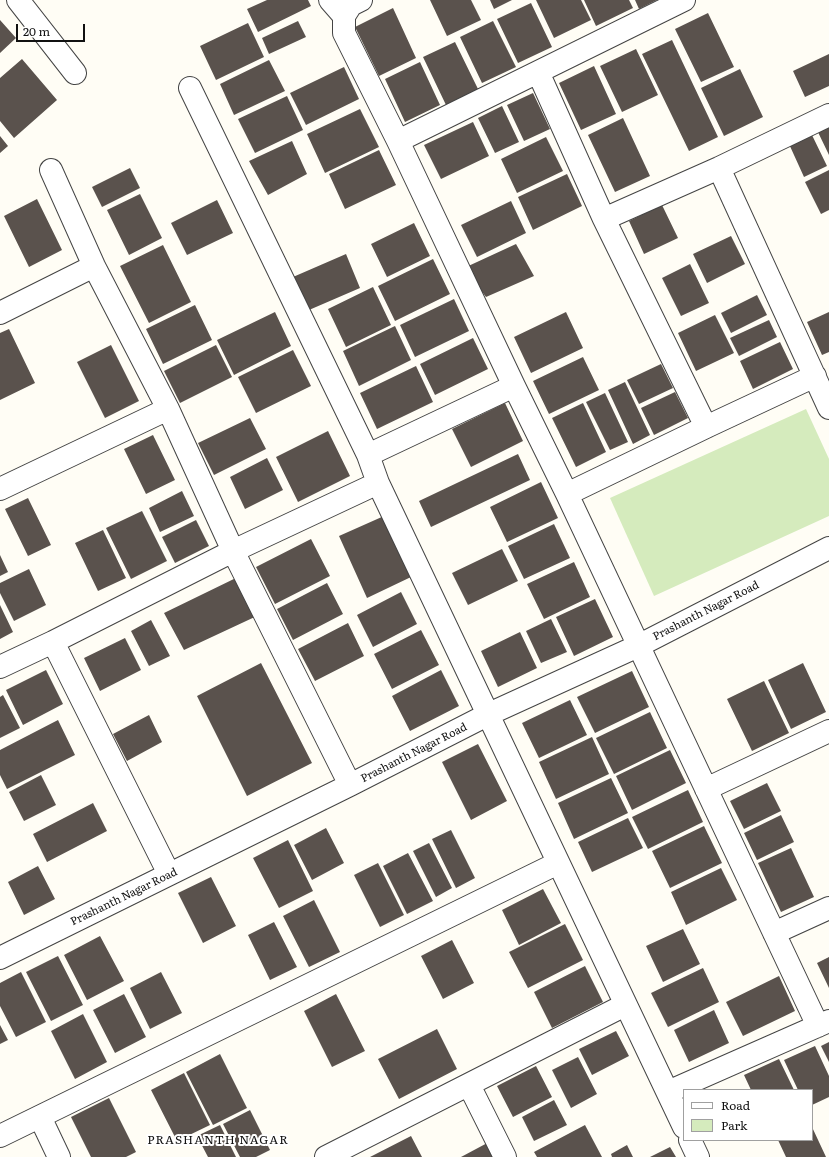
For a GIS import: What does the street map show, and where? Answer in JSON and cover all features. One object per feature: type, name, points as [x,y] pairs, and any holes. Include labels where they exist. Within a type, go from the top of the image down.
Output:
[{"type":"street","points":[[18,0],[74,73]]},
{"type":"street","points":[[361,0],[352,5],[337,8],[344,33],[398,141],[567,494],[774,933],[824,1024],[668,1092]]},
{"type":"street","points":[[398,141],[684,0]]},
{"type":"street","points":[[538,72],[604,219],[706,428]]},
{"type":"street","points":[[190,88],[368,455],[378,483],[683,1125]]},
{"type":"street","points":[[604,219],[719,168],[829,115]]},
{"type":"street","points":[[719,168],[829,408]]},
{"type":"street","points":[[51,170],[94,266],[168,409],[233,551],[350,786]]},
{"type":"street","points":[[0,313],[94,266]]},
{"type":"street","points":[[567,494],[815,376]]},
{"type":"street","points":[[368,455],[514,386]]},
{"type":"street","points":[[0,489],[168,409]]},
{"type":"street","points":[[0,667],[53,642],[233,551],[378,483]]},
{"type":"street","name":"Prashanth Nagar Road","points":[[0,958],[350,786],[489,714],[638,646],[829,548]]},
{"type":"street","points":[[53,642],[169,874]]},
{"type":"street","points":[[706,789],[829,731]]},
{"type":"street","points":[[0,1136],[558,863]]},
{"type":"street","points":[[774,933],[829,908]]},
{"type":"street","points":[[331,1156],[625,1005]]},
{"type":"street","points":[[469,1085],[505,1157]]},
{"type":"street","points":[[40,1117],[59,1157]]},
{"type":"street","points":[[690,1141],[698,1157]]},
{"type":"green space","points":[[806,409],[829,459],[829,516],[654,596],[610,498]]},
{"type":"building","points":[[267,0],[308,0],[311,6],[258,32],[247,9]]},
{"type":"building","points":[[430,0],[471,0],[481,20],[447,36]]},
{"type":"building","points":[[490,0],[512,0],[494,9]]},
{"type":"building","points":[[536,0],[581,0],[591,20],[554,38]]},
{"type":"building","points":[[584,0],[629,0],[633,8],[596,26]]},
{"type":"building","points":[[635,0],[657,0],[639,9]]},
{"type":"building","points":[[531,3],[552,47],[518,63],[497,19]]},
{"type":"building","points":[[393,8],[416,58],[379,76],[355,27]]},
{"type":"building","points":[[708,13],[734,67],[701,82],[675,29]]},
{"type":"building","points":[[0,20],[16,38],[0,53]]},
{"type":"building","points":[[298,21],[306,37],[269,54],[262,38]]},
{"type":"building","points":[[493,21],[516,67],[482,83],[460,37]]},
{"type":"building","points":[[248,23],[264,57],[216,80],[200,46]]},
{"type":"building","points":[[672,40],[718,137],[689,151],[642,54]]},
{"type":"building","points":[[455,42],[478,89],[446,105],[423,57]]},
{"type":"building","points":[[636,49],[658,95],[622,112],[600,66]]},
{"type":"building","points":[[829,54],[829,86],[805,97],[793,71]]},
{"type":"building","points":[[22,59],[57,100],[14,138],[0,121],[0,78]]},
{"type":"building","points":[[269,60],[285,91],[234,115],[220,84]]},
{"type":"building","points":[[420,62],[440,105],[405,122],[385,79]]},
{"type":"building","points":[[594,66],[616,114],[581,130],[559,83]]},
{"type":"building","points":[[344,67],[359,99],[306,125],[290,93]]},
{"type":"building","points":[[740,69],[763,117],[724,136],[701,88]]},
{"type":"building","points":[[533,93],[550,129],[524,141],[507,105]]},
{"type":"building","points":[[287,96],[303,130],[255,153],[238,119]]},
{"type":"building","points":[[502,106],[519,142],[495,153],[478,118]]},
{"type":"building","points":[[360,109],[379,147],[325,173],[307,134]]},
{"type":"building","points":[[623,118],[650,176],[615,192],[588,135]]},
{"type":"building","points":[[473,122],[489,156],[441,179],[424,145]]},
{"type":"building","points":[[829,122],[829,155],[816,128]]},
{"type":"building","points":[[811,133],[827,166],[804,177],[789,144]]},
{"type":"building","points":[[0,136],[8,146],[0,153]]},
{"type":"building","points":[[546,137],[563,171],[517,193],[501,159]]},
{"type":"building","points":[[292,141],[307,174],[268,195],[249,161]]},
{"type":"building","points":[[379,150],[396,185],[345,209],[329,174]]},
{"type":"building","points":[[130,168],[140,188],[102,207],[92,187]]},
{"type":"building","points":[[829,170],[829,210],[821,214],[805,182]]},
{"type":"building","points":[[567,174],[582,206],[533,230],[518,197]]},
{"type":"building","points":[[140,194],[162,238],[129,255],[107,210]]},
{"type":"building","points":[[37,199],[62,250],[29,267],[4,216]]},
{"type":"building","points":[[217,200],[233,233],[187,255],[171,223]]},
{"type":"building","points":[[511,201],[526,233],[477,257],[461,225]]},
{"type":"building","points":[[662,205],[678,238],[644,254],[629,221]]},
{"type":"building","points":[[414,223],[430,256],[387,277],[371,244]]},
{"type":"building","points":[[731,236],[745,264],[707,283],[693,254]]},
{"type":"building","points":[[516,244],[534,276],[486,297],[464,268]]},
{"type":"building","points":[[163,245],[191,302],[149,323],[120,266]]},
{"type":"building","points":[[346,254],[360,288],[309,310],[293,277]]},
{"type":"building","points":[[433,259],[450,294],[395,321],[378,286]]},
{"type":"building","points":[[690,264],[709,303],[681,316],[662,278]]},
{"type":"building","points":[[373,287],[391,325],[346,347],[328,309]]},
{"type":"building","points":[[757,295],[767,315],[731,333],[721,313]]},
{"type":"building","points":[[454,299],[469,331],[415,357],[400,325]]},
{"type":"building","points":[[195,305],[212,340],[163,364],[146,329]]},
{"type":"building","points":[[275,312],[291,346],[234,375],[217,340]]},
{"type":"building","points":[[566,312],[583,348],[531,373],[514,337]]},
{"type":"building","points":[[829,312],[829,352],[822,355],[807,322]]},
{"type":"building","points":[[715,315],[734,353],[696,371],[678,333]]},
{"type":"building","points":[[769,320],[777,337],[739,356],[730,338]]},
{"type":"building","points":[[395,326],[411,360],[359,386],[343,351]]},
{"type":"building","points":[[9,329],[35,383],[0,400],[0,333]]},
{"type":"building","points":[[473,338],[488,369],[435,395],[420,364]]},
{"type":"building","points":[[780,342],[793,369],[753,389],[740,361]]},
{"type":"building","points":[[111,345],[139,401],[105,418],[77,362]]},
{"type":"building","points":[[216,345],[232,377],[180,403],[164,371]]},
{"type":"building","points":[[293,350],[311,386],[256,413],[238,377]]},
{"type":"building","points":[[583,357],[599,390],[549,414],[533,381]]},
{"type":"building","points":[[661,364],[673,388],[639,404],[627,380]]},
{"type":"building","points":[[416,366],[433,402],[377,429],[360,393]]},
{"type":"building","points":[[625,382],[650,435],[633,444],[608,390]]},
{"type":"building","points":[[675,392],[688,418],[654,435],[641,408]]},
{"type":"building","points":[[605,393],[628,442],[610,450],[586,402]]},
{"type":"building","points":[[505,403],[523,441],[471,467],[452,429]]},
{"type":"building","points":[[583,403],[606,452],[576,467],[552,418]]},
{"type":"building","points":[[250,418],[266,449],[214,475],[198,443]]},
{"type":"building","points":[[328,431],[350,476],[298,502],[276,457]]},
{"type":"building","points":[[153,435],[175,480],[146,494],[124,449]]},
{"type":"building","points":[[518,454],[530,480],[431,527],[419,501]]},
{"type":"building","points":[[267,458],[283,490],[245,509],[230,477]]},
{"type":"building","points":[[541,482],[558,518],[507,542],[490,507]]},
{"type":"building","points":[[182,491],[194,516],[160,532],[149,508]]},
{"type":"building","points":[[28,498],[51,545],[28,556],[5,509]]},
{"type":"building","points":[[142,511],[167,561],[131,579],[106,528]]},
{"type":"building","points":[[384,516],[411,577],[367,598],[339,536]]},
{"type":"building","points":[[196,520],[209,546],[175,563],[162,537]]},
{"type":"building","points":[[554,524],[570,558],[524,579],[508,546]]},
{"type":"building","points":[[103,530],[126,578],[98,591],[75,543]]},
{"type":"building","points":[[311,539],[330,576],[275,604],[256,567]]},
{"type":"building","points":[[502,549],[518,581],[468,605],[452,573]]},
{"type":"building","points":[[0,555],[8,572],[0,576]]},
{"type":"building","points":[[574,562],[590,597],[544,619],[527,584]]},
{"type":"building","points":[[29,569],[46,605],[14,621],[0,593],[0,583]]},
{"type":"building","points":[[240,576],[259,615],[184,650],[164,613]]},
{"type":"building","points":[[327,583],[343,614],[293,640],[277,609]]},
{"type":"building","points":[[401,592],[417,624],[373,647],[357,615]]},
{"type":"building","points":[[595,599],[613,637],[574,656],[556,617]]},
{"type":"building","points":[[0,605],[13,632],[0,639]]},
{"type":"building","points":[[551,619],[567,652],[541,663],[526,631]]},
{"type":"building","points":[[151,620],[170,656],[149,666],[131,631]]},
{"type":"building","points":[[348,623],[364,656],[315,681],[298,649]]},
{"type":"building","points":[[421,630],[439,665],[392,689],[374,654]]},
{"type":"building","points":[[520,632],[537,668],[498,687],[481,651]]},
{"type":"building","points":[[125,638],[141,670],[100,691],[84,658]]},
{"type":"building","points":[[261,663],[312,763],[247,796],[197,696]]},
{"type":"building","points":[[803,663],[826,712],[791,729],[768,680]]},
{"type":"building","points":[[46,670],[63,704],[23,725],[6,690]]},
{"type":"building","points":[[441,670],[459,706],[410,731],[392,696]]},
{"type":"building","points":[[632,671],[649,707],[595,733],[577,697]]},
{"type":"building","points":[[764,681],[789,733],[752,751],[727,699]]},
{"type":"building","points":[[3,695],[20,728],[0,738],[0,697]]},
{"type":"building","points":[[570,700],[587,735],[539,758],[522,723]]},
{"type":"building","points":[[650,712],[667,748],[614,774],[596,738]]},
{"type":"building","points":[[149,715],[162,742],[127,761],[113,734]]},
{"type":"building","points":[[58,720],[75,755],[7,789],[0,775],[0,750]]},
{"type":"building","points":[[592,737],[609,774],[556,799],[539,762]]},
{"type":"building","points":[[478,744],[507,801],[471,820],[442,762]]},
{"type":"building","points":[[670,750],[686,783],[632,810],[616,776]]},
{"type":"building","points":[[41,775],[56,805],[24,821],[9,792]]},
{"type":"building","points":[[611,778],[628,813],[574,839],[558,803]]},
{"type":"building","points":[[767,783],[781,811],[744,829],[730,801]]},
{"type":"building","points":[[688,790],[703,822],[648,849],[632,817]]},
{"type":"building","points":[[93,803],[107,831],[47,862],[33,834]]},
{"type":"building","points":[[781,815],[794,842],[757,860],[744,833]]},
{"type":"building","points":[[628,818],[643,848],[592,872],[578,842]]},
{"type":"building","points":[[704,826],[722,863],[670,888],[652,851]]},
{"type":"building","points":[[326,828],[344,863],[312,880],[294,845]]},
{"type":"building","points":[[451,830],[475,878],[456,888],[432,839]]},
{"type":"building","points":[[288,840],[313,891],[279,908],[253,858]]},
{"type":"building","points":[[429,843],[452,888],[436,897],[413,851]]},
{"type":"building","points":[[791,848],[814,897],[781,912],[758,863]]},
{"type":"building","points":[[408,853],[433,901],[407,914],[383,866]]},
{"type":"building","points":[[378,863],[404,915],[380,927],[354,875]]},
{"type":"building","points":[[38,866],[55,899],[24,915],[8,882]]},
{"type":"building","points":[[721,868],[737,900],[686,925],[671,892]]},
{"type":"building","points":[[211,877],[236,926],[203,943],[178,893]]},
{"type":"building","points":[[543,889],[561,923],[519,945],[502,910]]},
{"type":"building","points":[[314,900],[340,952],[309,967],[283,916]]},
{"type":"building","points":[[274,922],[297,967],[270,980],[248,935]]},
{"type":"building","points":[[565,924],[583,960],[528,988],[509,952]]},
{"type":"building","points":[[683,929],[700,964],[663,982],[646,946]]},
{"type":"building","points":[[100,936],[124,981],[87,1000],[64,955]]},
{"type":"building","points":[[452,940],[474,983],[443,999],[421,956]]},
{"type":"building","points":[[58,956],[83,1005],[51,1021],[26,972]]},
{"type":"building","points":[[829,957],[829,988],[817,963]]},
{"type":"building","points":[[585,966],[603,1002],[552,1028],[534,992]]},
{"type":"building","points":[[703,968],[719,1002],[668,1027],[651,993]]},
{"type":"building","points":[[21,972],[46,1022],[16,1037],[0,1006],[0,983]]},
{"type":"building","points":[[161,972],[182,1013],[150,1029],[130,988]]},
{"type":"building","points":[[779,976],[795,1011],[743,1036],[726,1002]]},
{"type":"building","points":[[124,994],[146,1037],[115,1053],[93,1010]]},
{"type":"building","points":[[336,994],[365,1051],[332,1067],[304,1011]]},
{"type":"building","points":[[714,1010],[729,1043],[689,1062],[674,1030]]},
{"type":"building","points":[[83,1014],[107,1062],[75,1079],[51,1031]]},
{"type":"building","points":[[0,1025],[8,1040],[0,1044]]},
{"type":"building","points":[[437,1029],[457,1069],[399,1099],[378,1059]]},
{"type":"building","points":[[616,1031],[629,1056],[592,1075],[579,1049]]},
{"type":"building","points":[[829,1042],[829,1062],[821,1046]]},
{"type":"building","points":[[815,1046],[829,1076],[829,1097],[813,1105],[813,1089],[798,1089],[784,1060]]},
{"type":"building","points":[[220,1054],[247,1108],[213,1125],[186,1072]]},
{"type":"building","points":[[578,1057],[597,1094],[571,1108],[552,1070]]},
{"type":"building","points":[[779,1059],[794,1089],[751,1089],[744,1075]]},
{"type":"building","points":[[536,1066],[552,1097],[513,1117],[497,1086]]},
{"type":"building","points":[[184,1073],[210,1125],[177,1141],[151,1090]]},
{"type":"building","points":[[109,1098],[136,1152],[126,1157],[91,1157],[71,1117]]},
{"type":"building","points":[[554,1100],[567,1125],[534,1141],[522,1117]]},
{"type":"building","points":[[250,1110],[270,1150],[256,1157],[240,1157],[223,1124]]},
{"type":"building","points":[[220,1125],[236,1157],[208,1157],[197,1136]]},
{"type":"building","points":[[585,1125],[602,1157],[537,1157],[534,1152]]},
{"type":"building","points":[[813,1129],[826,1157],[786,1157],[778,1141],[813,1141]]},
{"type":"building","points":[[411,1136],[422,1157],[370,1157]]},
{"type":"building","points":[[491,1141],[499,1157],[461,1157]]},
{"type":"building","points":[[627,1145],[633,1157],[612,1157],[611,1154]]},
{"type":"building","points":[[670,1147],[676,1157],[650,1157]]},
{"type":"district","name":"PRASHANTH NAGAR","points":[[218,1140]]}]
